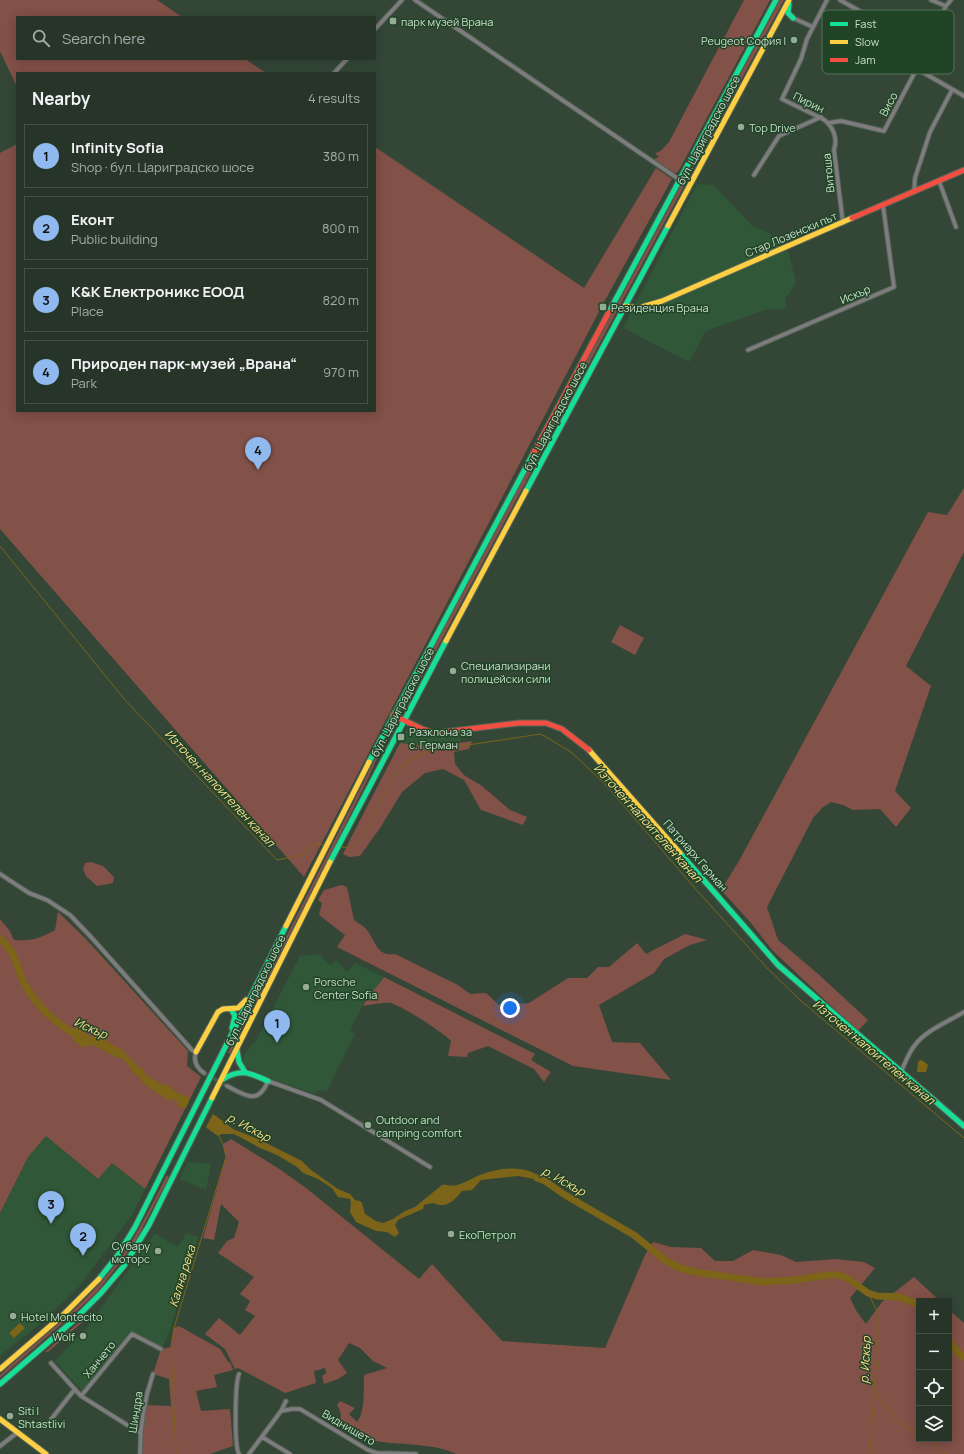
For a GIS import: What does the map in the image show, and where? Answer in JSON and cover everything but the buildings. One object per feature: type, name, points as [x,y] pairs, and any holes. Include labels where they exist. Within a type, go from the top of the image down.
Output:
[{"type":"main road","name":"бул. Цариградско шосе","points":[[0,1369],[81,1298],[98,1280],[128,1239],[140,1218],[393,715],[776,0]]},
{"type":"main road","name":"бул. Цариградско шосе","points":[[0,1384],[79,1315],[115,1277],[129,1259],[149,1225],[345,831],[789,0]]},
{"type":"main road","points":[[789,0],[788,13],[793,18]]},
{"type":"main road","points":[[776,24],[786,17],[793,18]]},
{"type":"main road","name":"Стар Лозенски път","points":[[625,306],[632,309],[662,301],[964,170]]},
{"type":"main road","name":"Патриарх Герман","points":[[393,715],[422,729],[435,732],[501,724],[537,722],[552,725],[571,735],[593,755],[778,964],[964,1126]]},
{"type":"main road","points":[[196,1052],[218,1012],[223,1009],[238,1008],[242,1005],[259,980]]},
{"type":"main road","points":[[229,1041],[235,1016],[231,1009]]},
{"type":"main road","points":[[237,1049],[238,1062],[246,1072]]},
{"type":"main road","points":[[222,1080],[234,1072],[246,1072],[268,1081]]},
{"type":"main road","points":[[0,1419],[46,1454]]},
{"type":"street","points":[[376,28],[402,0]]},
{"type":"street","points":[[415,0],[680,180]]},
{"type":"street","points":[[793,18],[813,27],[827,0]]},
{"type":"street","points":[[840,0],[858,10]]},
{"type":"street","points":[[931,0],[946,6]]},
{"type":"street","points":[[944,10],[951,0]]},
{"type":"street","name":"Пирин","points":[[813,27],[799,65],[782,99],[821,117],[828,123]]},
{"type":"street","points":[[335,72],[346,60]]},
{"type":"street","name":"Висо","points":[[828,123],[841,121],[884,131],[914,74]]},
{"type":"street","points":[[925,74],[964,96]]},
{"type":"street","points":[[914,192],[915,178],[932,126],[952,90]]},
{"type":"street","points":[[754,175],[779,136],[821,117]]},
{"type":"street","name":"Витоша","points":[[828,123],[836,138],[834,150],[843,223]]},
{"type":"street","points":[[939,181],[956,227]]},
{"type":"street","name":"Искър","points":[[748,350],[894,287],[883,206]]},
{"type":"street","points":[[0,874],[29,893],[47,900],[70,915],[92,937],[192,1050],[196,1052],[195,1056],[197,1066],[204,1073]]},
{"type":"street","points":[[901,1072],[917,1042],[964,1012]]},
{"type":"street","points":[[227,1086],[253,1097],[262,1092],[268,1081],[321,1100],[430,1167]]},
{"type":"street","name":"Ханчето","points":[[81,1396],[132,1334],[161,1349]]},
{"type":"street","points":[[51,1363],[81,1396],[140,1433]]},
{"type":"street","name":"Шиндра","points":[[140,1454],[140,1433],[153,1374]]},
{"type":"street","points":[[238,1454],[236,1446],[236,1402],[237,1379],[239,1374]]},
{"type":"street","points":[[49,1422],[75,1389]]},
{"type":"street","points":[[249,1454],[281,1411],[286,1401]]},
{"type":"street","name":"Виднището","points":[[281,1411],[300,1409],[368,1450],[377,1453],[416,1454]]},
{"type":"street","points":[[0,1446],[18,1432]]},
{"type":"street","points":[[262,1437],[290,1454]]},
{"type":"shaded area","points":[[0,0],[157,0],[181,16],[16,16],[16,60],[246,60],[264,72],[16,72],[16,85],[0,51]]},
{"type":"shaded area","points":[[744,0],[770,0],[678,172],[674,173],[654,159],[659,157],[655,153],[661,151],[669,142]]},
{"type":"shaded area","points":[[780,0],[784,0],[618,309],[618,303]]},
{"type":"shaded area","points":[[16,145],[16,412],[376,412],[376,148],[584,288],[656,168],[672,179],[604,302],[304,877],[0,529],[0,153]]},
{"type":"shaded area","points":[[697,184],[713,185],[753,226],[769,233],[787,247],[796,283],[785,299],[786,309],[765,310],[706,331],[689,362],[623,328]]},
{"type":"shaded area","points":[[616,306],[618,307],[616,312],[617,311],[410,699],[408,699],[437,638]]},
{"type":"shaded area","points":[[964,488],[964,552],[906,666],[931,686],[895,791],[911,808],[896,827],[880,809],[853,810],[843,805],[831,802],[822,808],[813,818],[767,907],[778,940],[817,973],[868,1020],[858,1031],[772,950],[751,923],[721,890],[739,861],[928,512],[947,515]]},
{"type":"shaded area","points":[[620,625],[644,638],[635,655],[611,642]]},
{"type":"shaded area","points":[[393,723],[365,785],[230,1054],[228,1053]]},
{"type":"shaded area","points":[[407,727],[439,736],[460,734],[461,742],[433,747],[400,743]]},
{"type":"shaded area","points":[[472,741],[469,749],[454,752],[455,764],[464,775],[482,786],[510,810],[527,817],[523,825],[481,810],[464,780],[443,769],[425,773],[402,792],[380,828],[360,856],[349,857],[343,854],[400,743],[433,747]]},
{"type":"shaded area","points":[[91,862],[103,866],[114,877],[113,883],[97,886],[86,876],[83,869],[85,863]]},
{"type":"shaded area","points":[[342,885],[347,887],[354,920],[367,930],[381,951],[384,953],[395,954],[458,985],[470,994],[486,993],[499,1005],[529,1003],[568,978],[587,978],[598,967],[609,967],[637,943],[646,954],[685,934],[707,940],[690,945],[664,959],[654,973],[599,1005],[612,1042],[640,1043],[671,1080],[573,1066],[337,947],[345,935],[319,915],[322,903],[318,900],[324,890]]},
{"type":"shaded area","points":[[58,912],[86,939],[188,1051],[187,1066],[201,1077],[145,1189],[112,1163],[98,1179],[46,1136],[28,1157],[0,1213],[0,919],[10,931],[14,940],[31,940],[44,936],[55,930]]},
{"type":"shaded area","points":[[319,954],[330,965],[336,960],[347,972],[355,963],[384,977],[379,985],[366,998],[350,1030],[355,1034],[327,1091],[319,1090],[315,1094],[273,1080],[245,1066],[243,1060],[244,1055],[257,1039],[300,956]]},
{"type":"shaded area","points":[[384,977],[535,1054],[531,1060],[551,1072],[544,1082],[534,1069],[488,1046],[468,1053],[467,1057],[448,1056],[451,1041],[439,1031],[413,1014],[391,1003],[363,1006]]},
{"type":"shaded area","points":[[81,1028],[88,1036],[101,1038],[122,1050],[138,1067],[143,1069],[146,1075],[161,1084],[168,1085],[176,1092],[188,1097],[194,1103],[216,1116],[233,1129],[258,1139],[302,1161],[311,1170],[338,1189],[350,1194],[355,1200],[360,1201],[365,1214],[376,1221],[383,1223],[415,1207],[442,1185],[455,1186],[488,1172],[505,1169],[522,1170],[531,1172],[545,1181],[518,1176],[481,1180],[472,1190],[462,1191],[449,1203],[442,1205],[433,1203],[424,1205],[423,1209],[398,1220],[395,1225],[399,1233],[395,1237],[387,1232],[376,1231],[356,1222],[350,1212],[350,1199],[338,1197],[332,1188],[318,1179],[303,1173],[297,1167],[277,1155],[234,1134],[222,1134],[218,1136],[207,1128],[191,1111],[183,1107],[178,1107],[177,1101],[174,1099],[169,1101],[143,1083],[122,1058],[115,1057],[93,1045],[83,1047],[74,1041],[72,1035],[66,1029]]},
{"type":"shaded area","points":[[920,1060],[928,1065],[926,1072],[917,1072],[918,1062]]},
{"type":"shaded area","points":[[46,1136],[97,1179],[112,1163],[145,1189],[132,1215],[78,1288],[37,1326],[0,1356],[0,1213],[28,1157]]},
{"type":"shaded area","points":[[231,1139],[278,1168],[306,1188],[419,1279],[432,1264],[502,1341],[605,1348],[645,1255],[653,1242],[671,1247],[701,1248],[715,1261],[733,1261],[753,1250],[781,1255],[796,1262],[836,1259],[864,1262],[875,1268],[850,1298],[857,1312],[866,1324],[882,1302],[914,1277],[937,1298],[916,1298],[916,1442],[952,1442],[952,1313],[964,1323],[964,1454],[456,1454],[442,1449],[426,1446],[364,1438],[351,1432],[339,1422],[341,1415],[337,1405],[340,1401],[355,1408],[349,1414],[357,1422],[362,1412],[364,1400],[364,1375],[387,1368],[373,1361],[360,1348],[349,1343],[338,1360],[347,1373],[338,1379],[324,1384],[322,1376],[326,1373],[325,1368],[314,1371],[316,1383],[285,1393],[238,1368],[235,1369],[225,1349],[205,1334],[219,1318],[240,1335],[255,1316],[245,1310],[250,1301],[240,1294],[254,1277],[218,1253],[227,1241],[234,1238],[239,1222],[221,1204],[214,1240],[203,1238],[226,1157],[223,1144]]},
{"type":"shaded area","points":[[188,1162],[211,1164],[206,1190],[180,1179]]},
{"type":"shaded area","points":[[167,1175],[169,1177],[134,1244],[98,1291],[0,1378],[0,1375],[78,1306],[106,1276],[132,1240]]},
{"type":"shaded area","points":[[155,1233],[177,1247],[187,1233],[198,1237],[170,1330],[163,1346],[158,1346],[130,1332],[82,1391],[55,1361],[88,1326]]},
{"type":"shaded area","points":[[85,1317],[86,1319],[48,1352],[45,1352]]},
{"type":"shaded area","points":[[20,1323],[25,1328],[14,1338],[9,1333]]},
{"type":"shaded area","points":[[179,1326],[220,1349],[229,1363],[230,1362],[233,1370],[214,1375],[217,1387],[196,1391],[201,1411],[230,1409],[233,1446],[210,1454],[140,1454],[145,1405],[171,1406],[169,1379],[153,1374],[161,1349],[171,1347],[174,1328]]},
{"type":"pier","points":[[191,1097],[195,1102],[214,1112],[205,1129],[195,1116],[185,1110]]},
{"type":"waterway","name":"Източен напоителен канал","points":[[0,546],[125,700],[277,860],[301,855],[313,844],[324,845]]},
{"type":"waterway","name":"Източен напоителен канал","points":[[341,847],[351,848],[364,836],[391,780],[411,758],[440,747],[468,745],[541,734],[571,752],[604,783],[693,886],[767,968],[800,1000],[964,1138]]},
{"type":"waterway","name":"Искър","points":[[0,939],[10,949],[16,960],[22,979],[34,999],[60,1024],[75,1034]]},
{"type":"waterway","name":"Кална река","points":[[176,1454],[171,1347],[174,1328],[226,1157],[223,1144],[219,1136]]},
{"type":"waterway","name":"р. Искър","points":[[537,1178],[545,1181],[565,1195],[634,1235],[666,1261],[680,1268],[695,1272],[763,1282],[838,1275],[847,1278],[868,1293],[877,1296],[900,1297],[916,1304]]},
{"type":"waterway","name":"р. Искър","points":[[868,1293],[878,1313],[878,1351],[874,1386],[877,1397],[885,1404],[895,1419],[916,1433]]},
{"type":"waterway","name":"р. Искър","points":[[952,1345],[960,1355],[964,1357]]},
{"type":"waterway","points":[[870,1454],[874,1389]]},
{"type":"waterway","name":"р. Искър","points":[[932,1442],[945,1454]]},
{"type":"tunnel","points":[[204,1073],[227,1086]]},
{"type":"traffic: fast","points":[[609,312],[776,0]]},
{"type":"traffic: fast","points":[[789,4],[788,13],[793,18]]},
{"type":"traffic: fast","points":[[526,491],[668,226]]},
{"type":"traffic: fast","points":[[369,762],[533,454]]},
{"type":"traffic: fast","points":[[330,862],[446,641]]},
{"type":"traffic: fast","points":[[680,853],[778,965],[964,1126]]},
{"type":"traffic: fast","points":[[99,1279],[118,1255],[135,1227],[286,926]]},
{"type":"traffic: fast","points":[[231,1009],[235,1016],[232,1028]]},
{"type":"traffic: fast","points":[[237,1050],[239,1062],[245,1072]]},
{"type":"traffic: fast","points":[[223,1079],[235,1074],[246,1073],[268,1081]]},
{"type":"traffic: fast","points":[[0,1384],[74,1320],[101,1293],[124,1266],[149,1225],[212,1098]]},
{"type":"traffic: slow","points":[[668,226],[789,0]]},
{"type":"traffic: slow","points":[[625,306],[638,308],[662,301],[852,218]]},
{"type":"traffic: slow","points":[[446,641],[526,491]]},
{"type":"traffic: slow","points":[[589,750],[680,853]]},
{"type":"traffic: slow","points":[[286,926],[369,762]]},
{"type":"traffic: slow","points":[[212,1098],[330,862]]},
{"type":"traffic: slow","points":[[196,1052],[218,1012],[223,1009],[238,1008],[246,1000]]},
{"type":"traffic: slow","points":[[0,1369],[63,1315],[99,1279]]},
{"type":"traffic: slow","points":[[0,1419],[46,1454]]},
{"type":"traffic: jam","points":[[852,218],[964,170]]},
{"type":"traffic: jam","points":[[533,454],[609,312]]},
{"type":"traffic: jam","points":[[393,715],[422,729],[435,733],[519,723],[546,723],[562,729],[589,750]]},
{"type":"place","name":"парк музей Врана","points":[[393,21]]},
{"type":"place","name":"Peugeot София I","points":[[794,40]]},
{"type":"place","name":"Top Drive","points":[[741,127]]},
{"type":"place","name":"Резиденция Врана","points":[[603,307]]},
{"type":"place","name":"Природен парк-музей „Врана“","points":[[258,470]]},
{"type":"place","name":"Специализирани полицейски сили","points":[[453,671]]},
{"type":"place","name":"Разклона за с. Герман","points":[[401,737]]},
{"type":"place","name":"Porsche Center Sofia","points":[[306,987]]},
{"type":"place","name":"Infinity Sofia","points":[[277,1043]]},
{"type":"place","name":"Outdoor and camping comfort","points":[[368,1125]]},
{"type":"place","name":"K&K Електроникс ЕООД","points":[[51,1224]]},
{"type":"place","name":"ЕкоПетрол","points":[[451,1234]]},
{"type":"place","name":"Субару моторс","points":[[158,1251]]},
{"type":"place","name":"Еконт","points":[[83,1256]]},
{"type":"place","name":"Hotel Montecito","points":[[13,1316]]},
{"type":"place","name":"Wolf","points":[[83,1336]]},
{"type":"place","name":"Siti I Shtastlivi","points":[[10,1416]]}]
